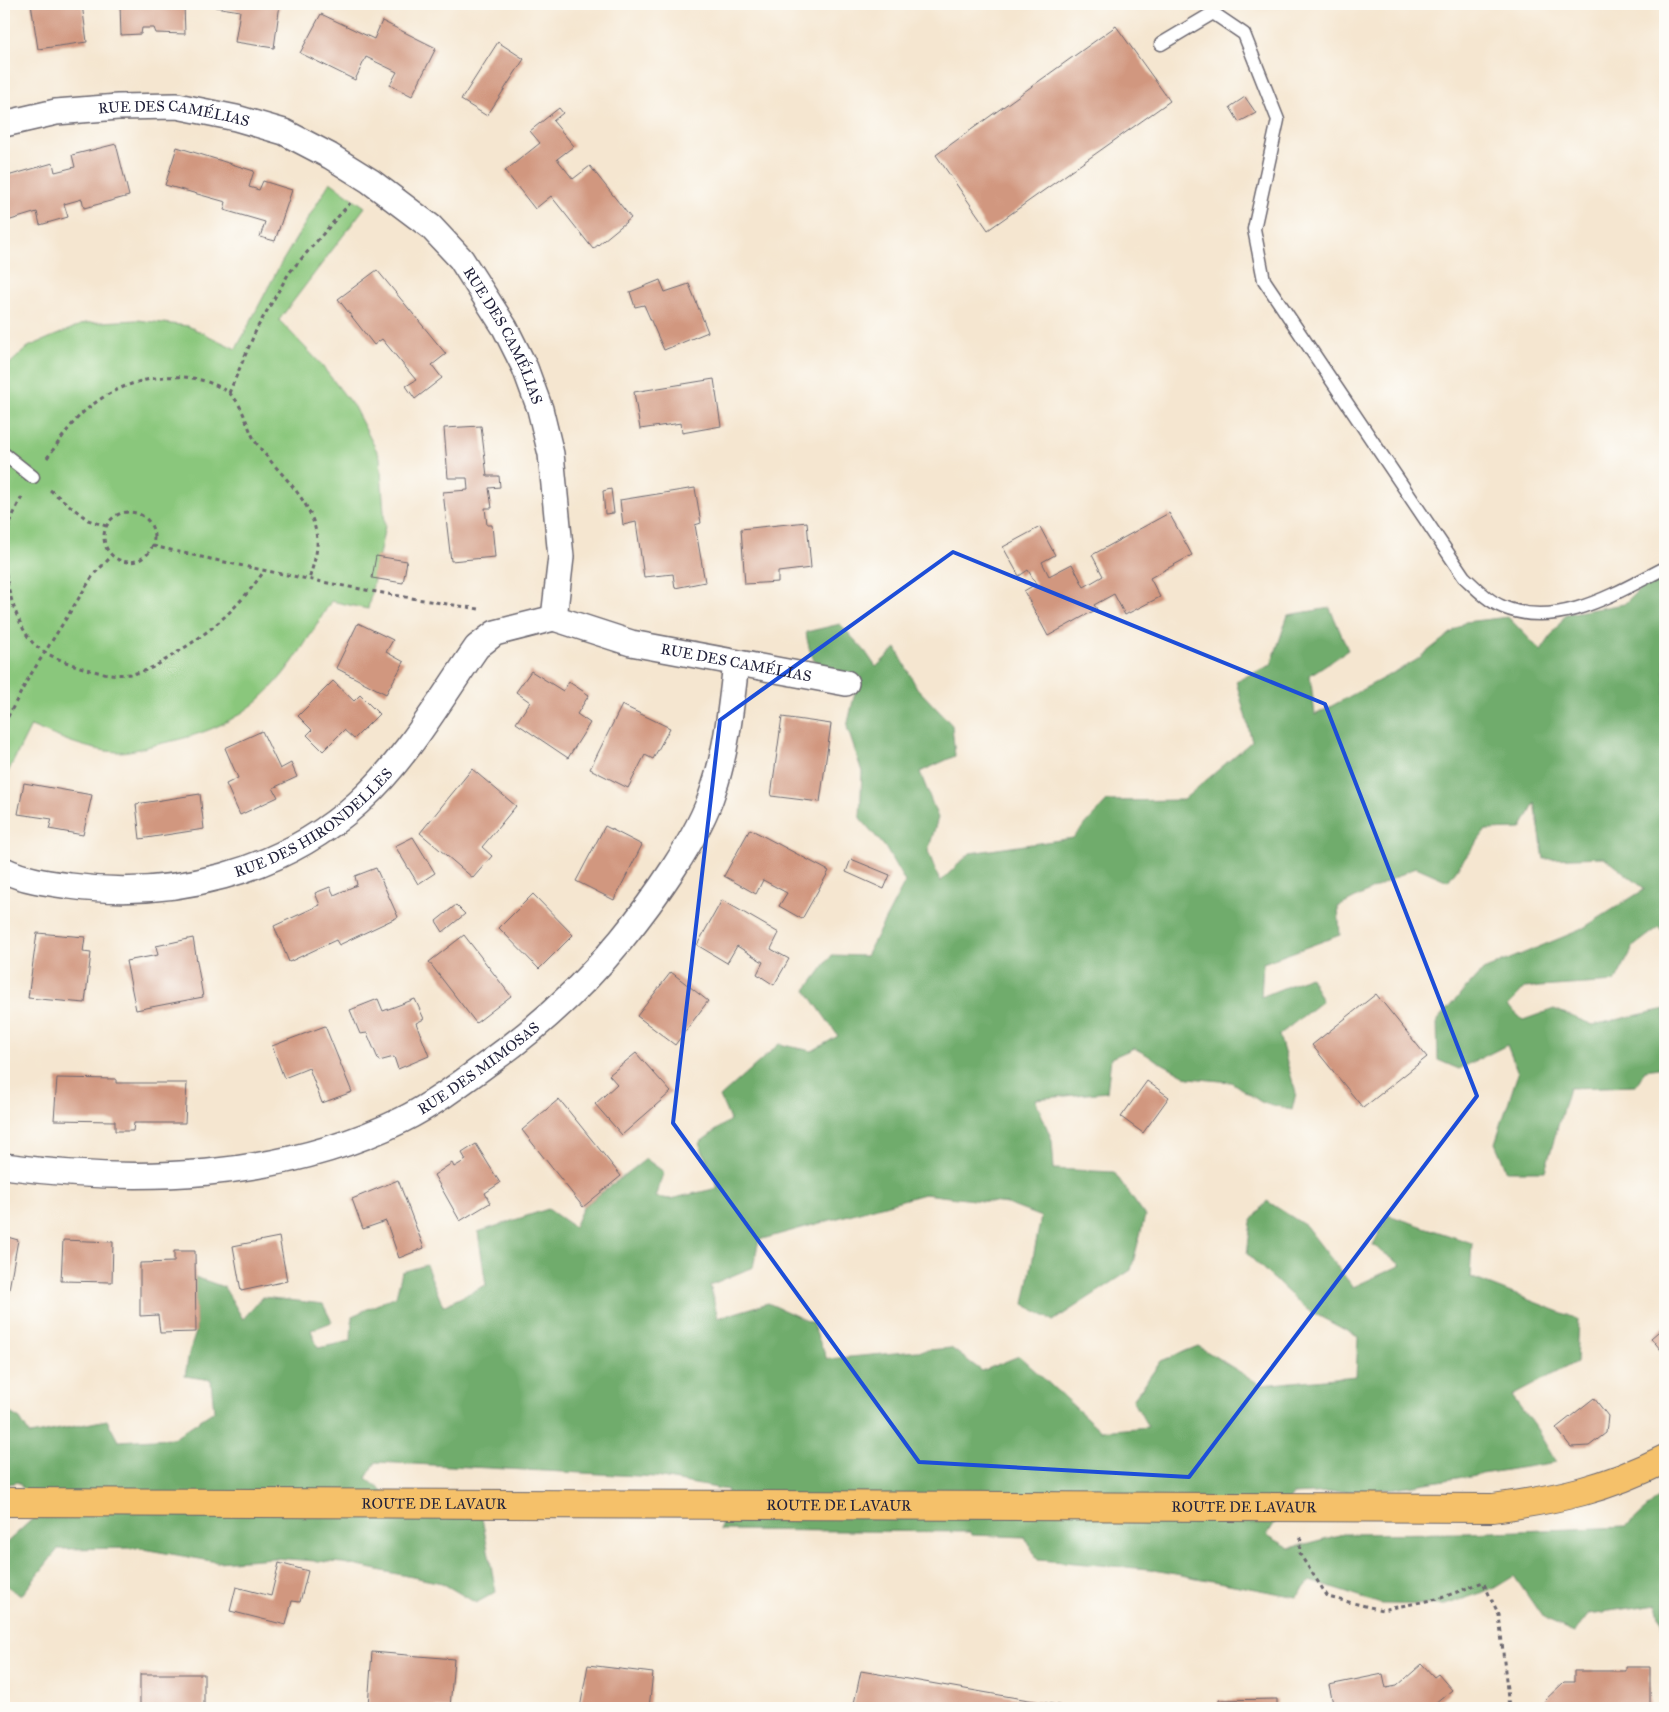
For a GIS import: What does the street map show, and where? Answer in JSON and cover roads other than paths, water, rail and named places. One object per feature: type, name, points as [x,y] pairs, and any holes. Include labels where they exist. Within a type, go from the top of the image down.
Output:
[{"type":"main road","name":"ROUTE DE LAVAUR","points":[[4,1502],[1493,1508],[1548,1501],[1599,1488],[1629,1477],[1665,1459]]},
{"type":"street","name":"RUE DES CAMÉLIAS","points":[[4,124],[56,112],[118,106],[177,106],[236,118],[284,132],[370,181],[431,227],[461,260],[505,328],[525,368],[540,410],[551,454],[561,557],[554,618],[631,643],[846,683]]},
{"type":"street","name":"RUE DES HIRONDELLES","points":[[4,870],[14,875],[54,884],[102,891],[133,891],[174,887],[259,864],[330,827],[373,788],[417,733],[477,647],[495,633],[554,618]]},
{"type":"street","name":"RUE DES MIMOSAS","points":[[4,1166],[101,1176],[176,1174],[244,1168],[295,1158],[345,1143],[402,1120],[458,1086],[516,1043],[568,998],[603,962],[643,913],[693,835],[713,794],[722,761],[736,663]]},
{"type":"lane","points":[[1161,44],[1213,13],[1244,34],[1278,120],[1254,229],[1264,280],[1464,577],[1484,596],[1503,607],[1530,614],[1548,614],[1571,610],[1614,593],[1665,568]]},
{"type":"lane","points":[[4,454],[33,477]]}]
